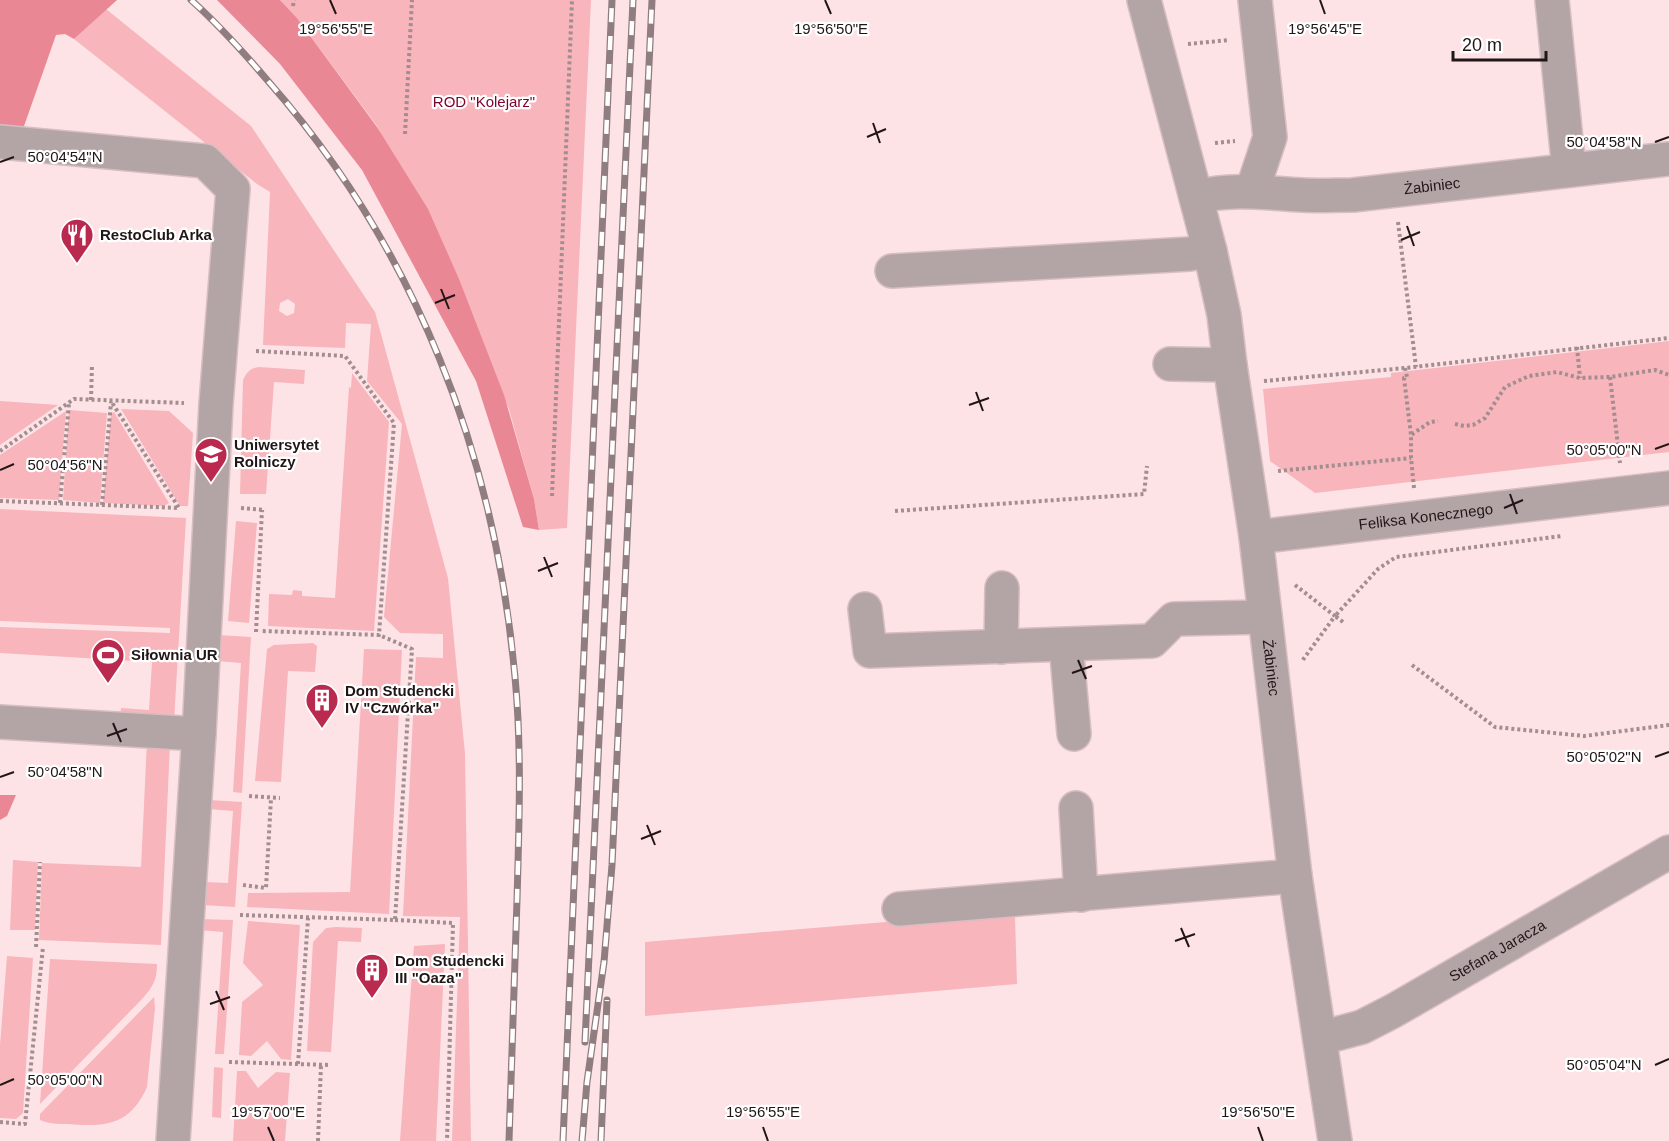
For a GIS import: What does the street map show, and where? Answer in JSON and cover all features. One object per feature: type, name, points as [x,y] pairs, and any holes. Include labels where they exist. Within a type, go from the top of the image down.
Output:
[{"type":"street","name":"Żabiniec","points":[[1144,0],[1210,251],[1224,315],[1256,537],[1295,876],[1335,1141]]},
{"type":"street","points":[[1252,190],[1270,137],[1256,0]]},
{"type":"street","points":[[1552,0],[1569,170]]},
{"type":"street","points":[[0,142],[205,161],[233,189],[216,404],[199,734],[173,1141]]},
{"type":"street","name":"Żabiniec","points":[[1196,197],[1215,192],[1252,190],[1303,195],[1353,195],[1669,159]]},
{"type":"street","points":[[892,271],[1210,251]]},
{"type":"street","points":[[1170,364],[1231,373]]},
{"type":"street","name":"Feliksa Konecznego","points":[[1256,537],[1669,488]]},
{"type":"street","points":[[1001,647],[1002,588]]},
{"type":"street","points":[[865,609],[870,651],[1152,641],[1174,619],[1265,617]]},
{"type":"street","points":[[1066,645],[1074,734]]},
{"type":"street","points":[[0,722],[199,734]]},
{"type":"street","points":[[1076,808],[1081,895]]},
{"type":"street","name":"Stefana Jaracza","points":[[1321,1038],[1362,1027],[1393,1011],[1669,852]]},
{"type":"street","points":[[900,909],[1295,876]]},
{"type":"path","points":[[293,6],[294,0]]},
{"type":"path","points":[[405,134],[412,0]]},
{"type":"path","points":[[552,495],[564,254],[572,0]]},
{"type":"path","points":[[1186,44],[1259,36]]},
{"type":"path","points":[[1394,190],[1416,367]]},
{"type":"path","points":[[1231,373],[1259,381],[1416,367],[1669,338]]},
{"type":"path","points":[[1577,347],[1580,378]]},
{"type":"path","points":[[256,351],[345,356],[394,423],[379,634]]},
{"type":"path","points":[[91,400],[92,364]]},
{"type":"path","points":[[1405,368],[1417,517]]},
{"type":"path","points":[[1455,424],[1473,425],[1485,418],[1505,387],[1530,376],[1557,372],[1580,378],[1610,377],[1655,370],[1669,375]]},
{"type":"path","points":[[1610,377],[1624,494]]},
{"type":"path","points":[[0,451],[74,399],[216,404]]},
{"type":"path","points":[[0,501],[179,508],[111,401]]},
{"type":"path","points":[[102,505],[111,401]]},
{"type":"path","points":[[60,503],[69,403]]},
{"type":"path","points":[[1411,435],[1430,422],[1437,421]]},
{"type":"path","points":[[1277,471],[1411,458]]},
{"type":"path","points":[[895,511],[1144,494],[1147,466]]},
{"type":"path","points":[[241,508],[263,510],[256,632]]},
{"type":"path","points":[[1295,669],[1335,616],[1378,569],[1396,556],[1562,536]]},
{"type":"path","points":[[1288,580],[1343,622]]},
{"type":"path","points":[[262,631],[379,634],[412,649],[395,920]]},
{"type":"path","points":[[1412,665],[1495,727],[1584,736],[1669,725]]},
{"type":"path","points":[[249,796],[280,798]]},
{"type":"path","points":[[243,885],[266,888],[271,798]]},
{"type":"path","points":[[36,947],[40,862]]},
{"type":"path","points":[[240,915],[453,923],[447,1141]]},
{"type":"path","points":[[298,1064],[308,918]]},
{"type":"path","points":[[0,1122],[25,1124],[43,947]]},
{"type":"path","points":[[229,1062],[330,1065]]},
{"type":"path","points":[[318,1141],[321,1065]]},
{"type":"green space","name":"ROD \"Kolejarz\"","points":[[280,0],[591,0],[567,528],[539,530],[534,499],[509,409],[377,126],[297,18]]},
{"type":"green space","points":[[106,9],[251,126],[375,312],[448,578],[465,754],[471,1141],[452,1141],[460,917],[403,916],[416,657],[443,658],[443,634],[400,633],[384,617],[402,424],[367,381],[371,324],[346,323],[345,348],[263,345],[270,192],[74,39]],"holes":[[[288,299],[295,304],[294,313],[287,316],[279,311],[280,303]]]},
{"type":"green space","points":[[1669,341],[1669,452],[1315,493],[1270,461],[1263,389],[1391,377],[1391,373]]},
{"type":"green space","points":[[259,367],[305,370],[304,384],[274,382],[266,494],[240,494],[243,380],[249,371]]},
{"type":"green space","points":[[352,373],[389,422],[374,631],[268,626],[269,594],[292,595],[293,590],[302,591],[302,596],[335,598],[349,387],[351,388]]},
{"type":"green space","points":[[0,401],[58,405],[0,445]]},
{"type":"green space","points":[[121,409],[169,411],[193,433],[188,506],[180,506]]},
{"type":"green space","points":[[69,410],[107,413],[100,503],[63,500]]},
{"type":"green space","points":[[66,411],[59,500],[0,498],[0,455]]},
{"type":"green space","points":[[114,412],[169,503],[164,506],[103,503],[111,414]]},
{"type":"green space","points":[[0,509],[186,518],[174,722],[120,721],[121,708],[149,710],[152,662],[0,653],[0,627],[170,633],[170,628],[0,621]]},
{"type":"green space","points":[[236,521],[257,523],[249,623],[228,621]]},
{"type":"green space","points":[[218,635],[251,637],[242,793],[233,792],[241,663],[217,661]]},
{"type":"green space","points":[[313,643],[317,646],[315,672],[288,671],[281,782],[255,781],[267,649],[274,645]]},
{"type":"green space","points":[[364,649],[402,650],[389,914],[247,907],[248,893],[350,892]]},
{"type":"green space","points":[[147,741],[170,744],[161,945],[39,940],[42,863],[141,867]]},
{"type":"green space","points":[[209,800],[242,802],[235,907],[202,905],[204,882],[228,883],[233,811],[209,809]]},
{"type":"green space","points":[[13,860],[38,862],[35,930],[10,930]]},
{"type":"green space","points":[[1015,917],[1017,984],[645,1016],[645,942],[886,922]]},
{"type":"green space","points":[[200,919],[233,920],[224,1054],[215,1054],[223,932],[199,930]]},
{"type":"green space","points":[[248,921],[300,925],[291,1060],[281,1059],[267,1041],[251,1056],[239,1055],[242,1002],[263,985],[243,963]]},
{"type":"green space","points":[[326,928],[362,928],[361,942],[338,941],[331,1052],[307,1051],[313,942]]},
{"type":"green space","points":[[445,944],[436,1141],[400,1141],[414,946]]},
{"type":"green space","points":[[7,956],[33,958],[23,1113],[16,1119],[0,1118],[0,1045]]},
{"type":"green space","points":[[50,959],[157,964],[157,970],[154,982],[143,998],[40,1104]]},
{"type":"green space","points":[[154,997],[155,1008],[147,1087],[133,1110],[124,1117],[104,1124],[57,1124],[40,1120],[40,1114]]},
{"type":"green space","points":[[214,1067],[223,1068],[221,1118],[212,1117]]},
{"type":"green space","points":[[237,1071],[246,1071],[258,1088],[276,1072],[290,1073],[285,1141],[233,1141]]},
{"type":"shaded area","points":[[0,0],[117,0],[74,39],[65,34],[56,35],[23,129],[0,126]]},
{"type":"shaded area","points":[[217,0],[280,0],[297,18],[377,127],[428,209],[459,279],[504,395],[534,499],[539,530],[523,527],[476,381],[362,170],[280,64]]},
{"type":"shaded area","points":[[0,795],[16,795],[7,816],[0,820]]},
{"type":"railway","points":[[191,0],[231,39],[268,81],[320,146],[366,214],[406,285],[440,359],[467,435],[489,514],[505,595],[517,705],[519,816],[509,1141]]},
{"type":"railway","points":[[563,1141],[612,0]]},
{"type":"railway","points":[[585,1042],[633,0]]},
{"type":"railway","points":[[582,1141],[587,1082],[604,962],[612,865],[652,0]]},
{"type":"railway","points":[[601,1141],[607,1000]]},
{"type":"place","name":"RestoClub Arka","points":[[77,264]]},
{"type":"place","name":"Uniwersytet Rolniczy","points":[[211,483]]},
{"type":"place","name":"Siłownia UR","points":[[108,684]]},
{"type":"place","name":"Dom Studencki IV \"Czwórka\"","points":[[322,729]]},
{"type":"place","name":"Dom Studencki III \"Oaza\"","points":[[372,999]]}]
